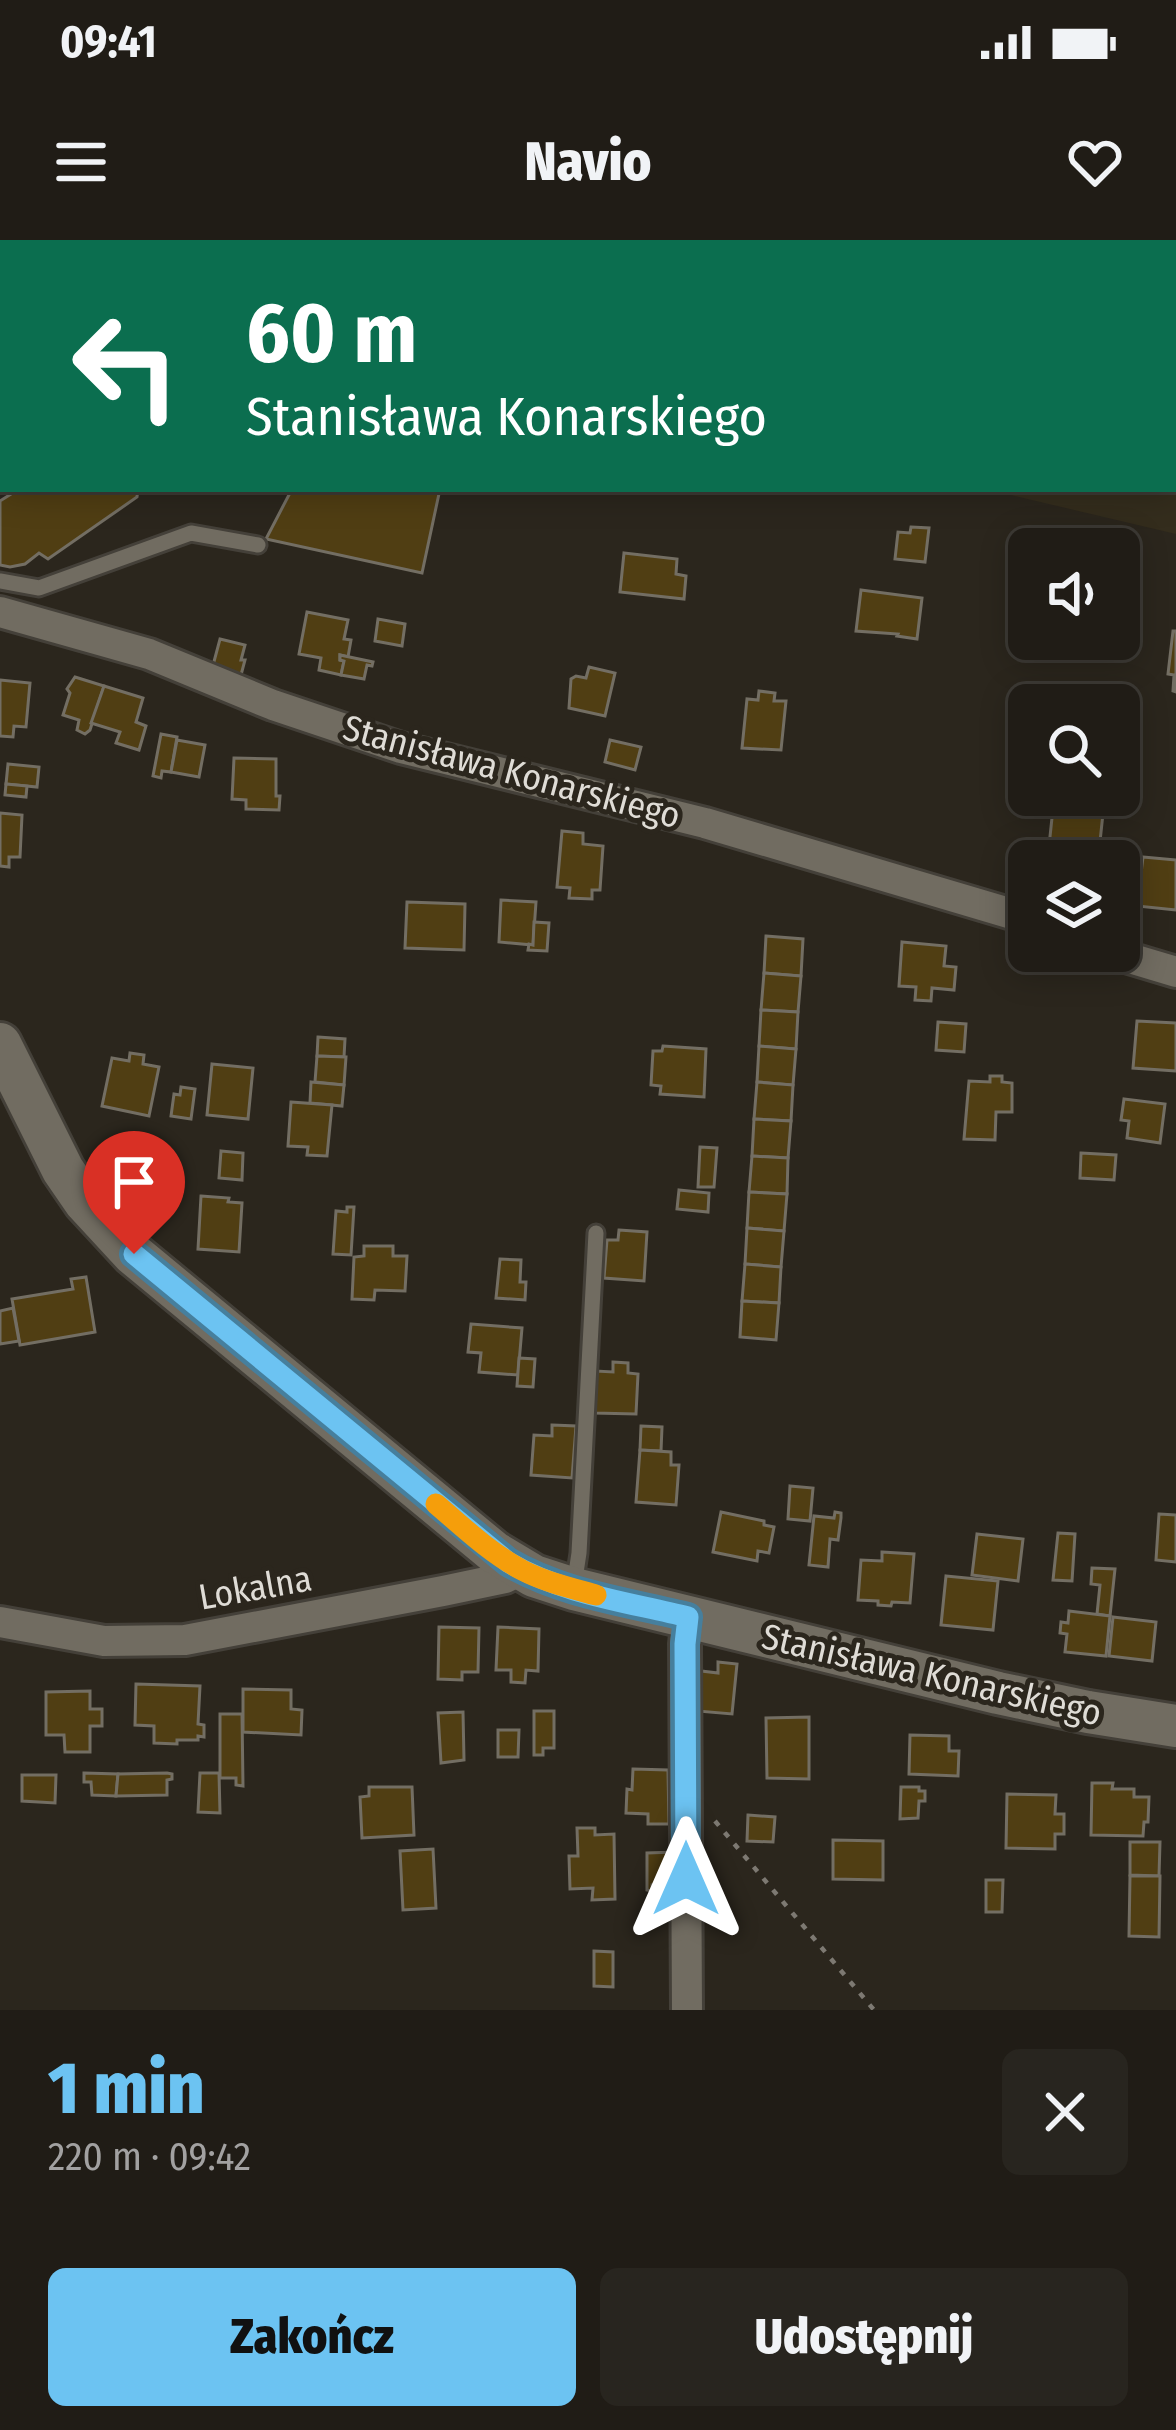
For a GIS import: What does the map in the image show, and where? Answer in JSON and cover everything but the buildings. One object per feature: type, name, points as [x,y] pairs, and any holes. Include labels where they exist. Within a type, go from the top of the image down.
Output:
[{"type":"street","name":"Stanisława Konarskiego","points":[[0,612],[148,654],[273,705],[401,748],[705,823],[1008,913]]},
{"type":"street","points":[[1140,961],[1176,972]]},
{"type":"street","name":"Stanisława Konarskiego","points":[[0,1044],[63,1170],[108,1229],[521,1570],[574,1589],[998,1693],[1176,1726]]},
{"type":"street","name":"Lokalna","points":[[0,1622],[104,1641],[185,1640],[443,1592],[521,1570]]},
{"type":"street","points":[[687,2010],[688,1617]]},
{"type":"lane","points":[[0,580],[39,588],[190,533],[259,545]]},
{"type":"lane","points":[[574,1589],[596,1233]]},
{"type":"path","points":[[685,1792],[715,1821],[874,2010]]},
{"type":"shaded area","points":[[998,492],[1176,492],[1176,534]]},
{"type":"slow traffic","points":[[436,1504],[521,1570],[596,1595]]},
{"type":"route","points":[[134,1254],[508,1562],[574,1589],[688,1617],[686,1879]]}]
